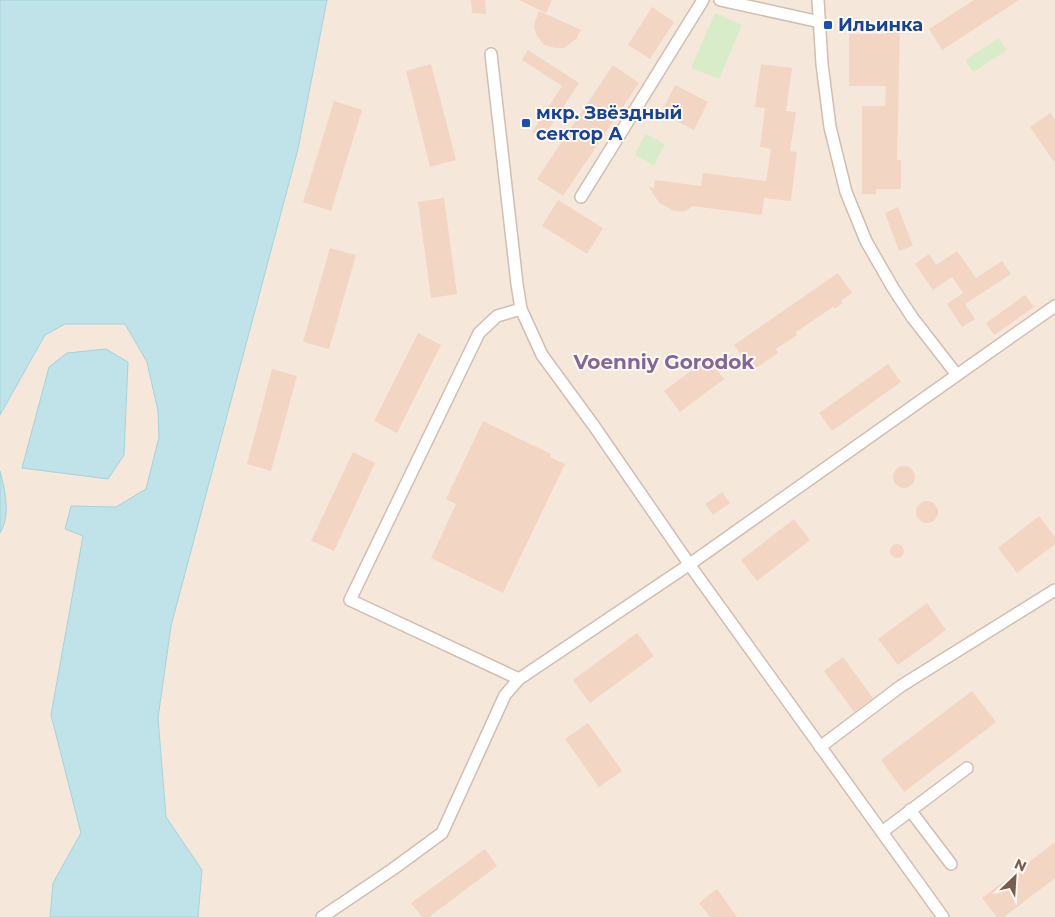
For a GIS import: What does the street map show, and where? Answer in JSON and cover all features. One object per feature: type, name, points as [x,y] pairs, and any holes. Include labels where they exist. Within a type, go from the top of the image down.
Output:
[{"type":"street","points":[[581,197],[703,0]]},
{"type":"street","points":[[720,0],[820,22]]},
{"type":"street","points":[[818,0],[822,64],[830,127],[846,192],[866,242],[889,280],[912,317],[957,375]]},
{"type":"street","points":[[492,54],[505,188],[517,284],[521,308],[542,355],[943,917]]},
{"type":"street","points":[[322,917],[442,833],[505,695],[519,679],[690,564],[1055,306]]},
{"type":"street","points":[[519,679],[350,600],[480,333],[497,316],[521,308]]},
{"type":"street","points":[[820,747],[901,686],[1055,590]]},
{"type":"street","points":[[882,832],[967,768]]},
{"type":"street","points":[[910,810],[951,864]]},
{"type":"shaded area","points":[[0,0],[1055,0],[1055,917],[0,917]]},
{"type":"green space","points":[[715,13],[742,25],[719,79],[691,68]]},
{"type":"green space","points":[[999,38],[1007,50],[973,72],[965,60]]},
{"type":"green space","points":[[645,134],[665,144],[654,165],[635,155]]},
{"type":"water","points":[[0,0],[327,0],[298,149],[171,626],[158,718],[166,817],[202,870],[198,917],[50,917],[53,883],[81,833],[51,715],[83,536],[65,529],[71,506],[116,507],[146,489],[159,437],[158,411],[147,362],[125,324],[65,324],[45,335],[0,415]]},
{"type":"water","points":[[106,349],[128,362],[124,455],[108,479],[22,468],[49,367],[67,353]]},
{"type":"water","points":[[0,471],[6,510],[0,533]]},
{"type":"building","points":[[471,0],[485,0],[486,14],[472,13]]},
{"type":"building","points":[[519,0],[552,0],[546,13]]},
{"type":"building","points":[[974,0],[1019,0],[942,50],[929,29]]},
{"type":"building","points":[[652,7],[674,22],[650,59],[628,45]]},
{"type":"building","points":[[539,11],[581,30],[576,39],[564,48],[544,45],[536,34],[534,27]]},
{"type":"building","points":[[887,24],[900,24],[897,160],[901,160],[901,189],[876,189],[876,194],[862,194],[862,106],[885,106],[886,86],[849,86],[849,34],[886,34]]},
{"type":"building","points":[[528,50],[579,83],[542,139],[532,132],[562,86],[522,60]]},
{"type":"building","points":[[431,64],[456,160],[430,167],[406,71]]},
{"type":"building","points":[[761,64],[792,68],[786,111],[796,112],[790,151],[797,152],[791,201],[764,198],[762,215],[692,206],[683,212],[674,211],[659,203],[649,187],[654,188],[655,180],[701,186],[703,173],[766,181],[771,149],[760,147],[765,108],[755,107]]},
{"type":"building","points":[[613,65],[639,83],[563,196],[537,179]]},
{"type":"building","points":[[675,85],[708,102],[694,130],[661,113]]},
{"type":"building","points":[[334,101],[362,110],[331,211],[303,202]]},
{"type":"building","points":[[1050,113],[1055,120],[1055,163],[1030,127]]},
{"type":"building","points":[[444,198],[457,294],[431,298],[418,202]]},
{"type":"building","points":[[558,200],[603,228],[587,254],[542,226]]},
{"type":"building","points":[[898,207],[913,246],[899,251],[885,213]]},
{"type":"building","points":[[330,248],[356,255],[329,349],[303,342]]},
{"type":"building","points":[[957,251],[976,278],[1002,261],[1011,274],[965,304],[975,319],[962,327],[947,304],[963,293],[952,277],[933,290],[915,264],[929,254],[936,265]]},
{"type":"building","points":[[838,273],[852,293],[841,301],[843,303],[834,309],[833,307],[796,332],[797,335],[776,349],[778,353],[752,371],[734,345]]},
{"type":"building","points":[[1025,295],[1034,307],[994,335],[986,323]]},
{"type":"building","points":[[418,333],[441,345],[397,433],[374,421]]},
{"type":"building","points":[[708,358],[724,379],[680,412],[664,391]]},
{"type":"building","points":[[888,364],[901,382],[832,431],[819,413]]},
{"type":"building","points":[[272,369],[297,376],[271,471],[247,464]]},
{"type":"building","points":[[483,421],[551,454],[550,457],[565,464],[503,593],[431,558],[456,504],[446,499]]},
{"type":"building","points":[[353,452],[375,463],[334,551],[311,541]]},
{"type":"building","points":[[904,466],[914,473],[915,477],[908,487],[904,488],[894,481],[893,477],[900,467]]},
{"type":"building","points":[[722,492],[730,503],[713,515],[705,504]]},
{"type":"building","points":[[927,501],[935,504],[938,512],[935,520],[927,523],[919,520],[916,512],[919,504]]},
{"type":"building","points":[[1039,516],[1055,537],[1055,544],[1017,573],[998,548]]},
{"type":"building","points":[[794,519],[810,540],[757,581],[741,560]]},
{"type":"building","points":[[897,544],[902,546],[904,551],[902,556],[897,558],[892,556],[890,551],[892,546]]},
{"type":"building","points":[[927,603],[946,630],[898,665],[878,639]]},
{"type":"building","points":[[637,633],[654,656],[590,703],[573,680]]},
{"type":"building","points":[[843,657],[873,698],[854,712],[824,671]]},
{"type":"building","points":[[972,691],[996,722],[904,792],[881,760]]},
{"type":"building","points":[[588,723],[622,771],[599,787],[565,739]]},
{"type":"building","points":[[1055,842],[1055,878],[1004,917],[997,917],[982,898]]},
{"type":"building","points":[[485,849],[497,866],[429,917],[422,917],[411,903]]},
{"type":"building","points":[[717,889],[737,917],[710,917],[699,903]]},
{"type":"place","name":"Ильинка","points":[[828,25]]},
{"type":"place","name":"мкр. Звёздный сектор А","points":[[526,123]]},
{"type":"district","name":"Voenniy Gorodok","points":[[664,362]]}]
